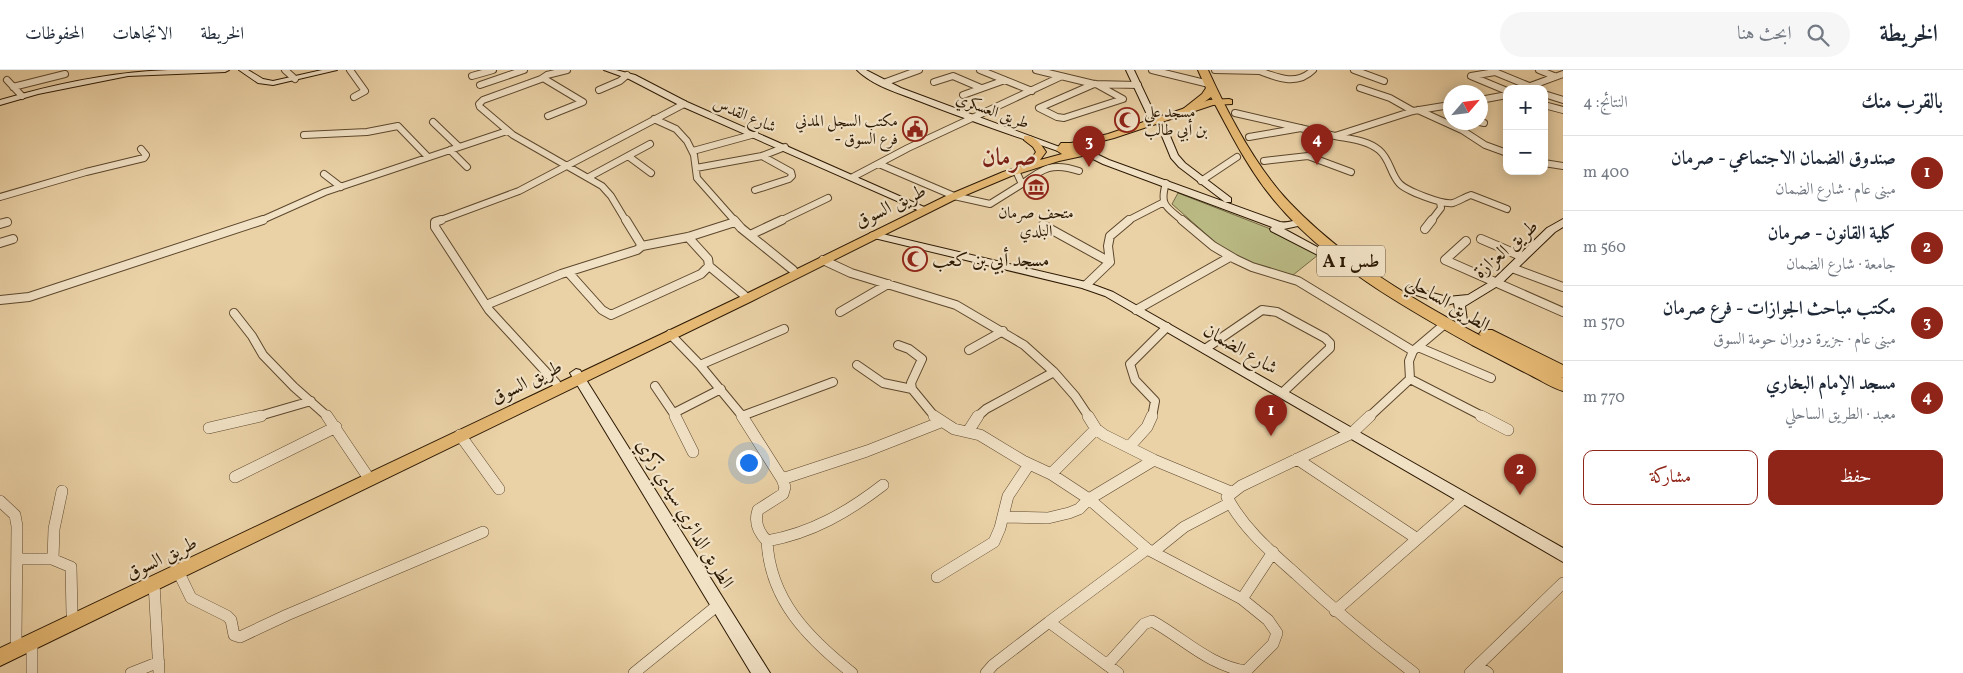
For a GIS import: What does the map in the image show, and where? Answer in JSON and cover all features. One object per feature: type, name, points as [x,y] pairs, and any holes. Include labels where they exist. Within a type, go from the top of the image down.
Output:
[{"type":"highway","name":"الطريق الساحلي","points":[[1203,70],[1210,86],[1249,137],[1264,161],[1295,200],[1346,246],[1461,321],[1563,372]]},
{"type":"highway","name":"الطريق الساحلي","points":[[1215,70],[1226,108],[1254,166],[1302,222],[1355,264],[1396,292],[1446,323],[1563,385]]},
{"type":"highway","points":[[1194,110],[1206,96],[1210,86]]},
{"type":"highway","points":[[1194,110],[1218,114],[1226,108]]},
{"type":"main road","name":"طريق السوق","points":[[0,657],[460,435],[578,375],[989,176],[1036,159],[1194,110],[1226,108]]},
{"type":"main road","points":[[1027,138],[1037,145],[1041,152],[1036,159]]},
{"type":"main road","name":"طريق السوق","points":[[952,195],[1019,177],[1073,149]]},
{"type":"main road","name":"طريق السوق","points":[[0,648],[556,383],[670,334],[874,235],[892,233],[923,209]]},
{"type":"street","points":[[0,103],[22,96],[136,72],[225,70]]},
{"type":"street","points":[[243,70],[268,83],[333,70]]},
{"type":"street","points":[[285,70],[295,79]]},
{"type":"street","points":[[350,70],[365,90],[354,97]]},
{"type":"street","points":[[472,76],[494,70]]},
{"type":"street","points":[[480,85],[524,70]]},
{"type":"street","points":[[537,70],[544,77],[583,102],[580,105],[548,116]]},
{"type":"street","points":[[567,70],[480,101],[480,107],[507,131],[589,177],[610,196],[642,246]]},
{"type":"street","name":"شارع القدس","points":[[608,70],[627,75],[684,104],[923,209]]},
{"type":"street","name":"طريق العسكري","points":[[861,70],[898,90],[976,118],[1073,149]]},
{"type":"street","name":"طريق العسكري","points":[[866,70],[886,82],[1027,138],[1073,149]]},
{"type":"street","points":[[886,82],[919,70]]},
{"type":"street","points":[[980,70],[1032,91]]},
{"type":"street","points":[[1036,70],[1095,84],[1138,85]]},
{"type":"street","points":[[1130,70],[1162,121]]},
{"type":"street","points":[[1135,70],[1162,121],[1174,156],[1182,165],[1249,215],[1396,292]]},
{"type":"street","points":[[1152,70],[1210,86]]},
{"type":"street","points":[[1215,70],[1258,71],[1290,80],[1303,79],[1313,70]]},
{"type":"street","points":[[1354,70],[1384,81]]},
{"type":"street","points":[[1540,70],[1554,76]]},
{"type":"street","points":[[1503,89],[1471,76],[1495,72],[1520,85]]},
{"type":"street","points":[[13,87],[65,74]]},
{"type":"street","points":[[1533,85],[1563,74]]},
{"type":"street","points":[[599,90],[620,81],[627,75]]},
{"type":"street","points":[[934,82],[953,76],[981,88]]},
{"type":"street","points":[[853,177],[1060,77]]},
{"type":"street","points":[[7,80],[22,96]]},
{"type":"street","points":[[963,95],[1004,80]]},
{"type":"street","points":[[1095,84],[1123,99],[1064,118],[1057,117],[1039,108],[1095,84]]},
{"type":"street","points":[[1360,88],[1390,98],[1462,130],[1485,145],[1503,152]]},
{"type":"street","points":[[1554,98],[1563,92]]},
{"type":"street","points":[[1488,99],[1503,96]]},
{"type":"street","points":[[1548,96],[1563,100]]},
{"type":"street","points":[[556,383],[486,305],[435,227],[435,222],[500,196],[519,191],[606,147],[684,104]]},
{"type":"street","points":[[1335,136],[1416,111],[1443,106]]},
{"type":"street","points":[[1548,106],[1563,110]]},
{"type":"street","points":[[1438,107],[1443,110]]},
{"type":"street","points":[[1226,108],[1373,146],[1389,161],[1399,183],[1408,189],[1440,202],[1458,203],[1472,195],[1507,208]]},
{"type":"street","points":[[654,119],[678,130],[686,137],[693,152],[697,178],[713,194],[735,222],[793,270]]},
{"type":"street","points":[[433,122],[459,147]]},
{"type":"street","points":[[304,135],[367,132],[398,126],[428,157]]},
{"type":"street","points":[[1249,137],[1304,128]]},
{"type":"street","points":[[0,300],[29,297],[258,222],[341,187],[507,131]]},
{"type":"street","points":[[693,152],[755,134]]},
{"type":"street","points":[[589,177],[650,144]]},
{"type":"street","points":[[696,168],[762,156],[785,147]]},
{"type":"street","points":[[0,197],[86,172],[144,158],[146,156],[141,149]]},
{"type":"street","points":[[1073,149],[1249,215],[1287,227],[1302,222]]},
{"type":"street","points":[[450,150],[467,167]]},
{"type":"street","points":[[628,156],[651,173]]},
{"type":"street","points":[[755,190],[789,179],[792,176],[786,167],[762,156]]},
{"type":"street","points":[[1264,161],[1308,156],[1351,172]]},
{"type":"street","points":[[1201,181],[1238,157]]},
{"type":"street","points":[[879,164],[952,195],[990,204],[1019,177],[1054,166],[1066,166],[1079,171]]},
{"type":"street","points":[[1548,164],[1563,166]]},
{"type":"street","points":[[324,174],[341,187]]},
{"type":"street","points":[[1166,183],[1162,196],[1164,202],[1205,239],[1230,256],[1258,269],[1282,274],[1298,281],[1416,349],[1491,378]]},
{"type":"street","points":[[750,235],[828,198]]},
{"type":"street","points":[[1086,285],[1110,262],[1111,257],[1108,244],[1110,236],[1123,223],[1164,202]]},
{"type":"street","points":[[1426,229],[1441,208],[1440,202]]},
{"type":"street","points":[[486,305],[568,272],[637,250],[642,246],[688,237],[735,222]]},
{"type":"street","name":"طريق العزازة","points":[[1461,321],[1458,307],[1468,298],[1497,282],[1551,230],[1563,222]]},
{"type":"street","points":[[1043,225],[1110,262]]},
{"type":"street","name":"شارع الضمان","points":[[892,233],[1086,285],[1109,294],[1563,556]]},
{"type":"street","points":[[688,237],[708,259],[709,266],[744,295]]},
{"type":"street","points":[[0,240],[14,239]]},
{"type":"street","points":[[1481,239],[1523,257]]},
{"type":"street","points":[[1466,241],[1445,260],[1563,312]]},
{"type":"street","points":[[1136,310],[1230,256]]},
{"type":"street","points":[[823,260],[851,273],[956,305],[1024,344],[1054,372],[1075,396],[1096,429],[1230,498],[1246,525],[1335,611],[1378,647],[1414,673]]},
{"type":"street","points":[[568,272],[602,310],[611,315],[701,274],[709,266]]},
{"type":"street","points":[[1512,268],[1563,286]]},
{"type":"street","points":[[840,312],[888,284]]},
{"type":"street","name":"طريق العزازة","points":[[1411,290],[1447,301],[1468,298]]},
{"type":"street","points":[[1205,349],[1262,310],[1277,312],[1325,338],[1330,343],[1330,348],[1282,393]]},
{"type":"street","points":[[234,313],[252,336],[263,355],[326,414],[366,474]]},
{"type":"street","points":[[1410,379],[1409,361],[1416,349],[1446,323]]},
{"type":"street","points":[[1128,447],[1153,419],[1155,401],[1134,379],[1129,371],[1130,364],[1167,327]]},
{"type":"street","points":[[700,365],[784,329]]},
{"type":"street","points":[[969,350],[1003,331]]},
{"type":"street","points":[[670,334],[700,365],[742,416],[782,479],[785,487],[783,494],[758,510],[756,515],[760,534],[766,541],[766,555],[779,594],[790,612],[852,673]]},
{"type":"street","points":[[898,345],[909,348],[922,359],[911,383],[912,390],[941,422],[954,429],[961,431],[969,430],[979,434],[1028,466],[1051,474],[1089,499],[1150,551],[1242,599],[1268,620],[1277,633],[1273,644],[1246,671],[1236,671],[1152,621],[1144,624],[1107,665]]},
{"type":"street","points":[[857,365],[883,383],[912,390]]},
{"type":"street","points":[[969,430],[979,414],[986,409],[1054,372]]},
{"type":"street","name":"الطريق الدائري سيدي زكري","points":[[578,375],[761,673]]},
{"type":"street","points":[[1410,379],[1508,430]]},
{"type":"street","points":[[986,673],[993,665],[1049,622],[1184,527],[1297,459],[1352,433],[1410,379]]},
{"type":"street","points":[[742,416],[833,382]]},
{"type":"street","points":[[655,386],[674,413],[693,452]]},
{"type":"street","points":[[674,413],[721,389]]},
{"type":"street","points":[[209,428],[274,413],[311,401]]},
{"type":"street","points":[[782,479],[867,451],[941,422]]},
{"type":"street","points":[[235,477],[336,427]]},
{"type":"street","points":[[1051,474],[1096,429]]},
{"type":"street","points":[[460,435],[499,489]]},
{"type":"street","points":[[1297,459],[1416,538]]},
{"type":"street","points":[[1003,518],[1048,518],[1080,509],[1089,499],[1154,460]]},
{"type":"street","points":[[938,577],[994,542],[1003,518],[1008,496],[1028,466]]},
{"type":"street","points":[[766,541],[801,534],[820,525],[852,509],[883,485]]},
{"type":"street","points":[[53,559],[54,529],[62,492]]},
{"type":"street","points":[[1335,611],[1416,538],[1464,498]]},
{"type":"street","points":[[0,501],[15,515],[18,542],[16,641]]},
{"type":"street","points":[[178,571],[191,598],[228,616],[231,620],[234,635],[240,637],[287,615],[483,532]]},
{"type":"street","points":[[1242,599],[1273,552]]},
{"type":"street","points":[[17,559],[53,559],[66,563],[71,567],[72,614]]},
{"type":"street","points":[[131,673],[159,667],[154,583]]},
{"type":"street","points":[[1479,671],[1563,583]]},
{"type":"street","points":[[634,673],[718,605]]},
{"type":"street","points":[[1049,622],[1118,673]]},
{"type":"street","points":[[32,642],[32,673]]},
{"type":"green space","points":[[1178,193],[1268,228],[1318,255],[1293,275],[1256,267],[1223,249],[1172,204]]},
{"type":"place","name":"مسجد علي بن أبي طالب","points":[[1127,120]]},
{"type":"place","name":"مكتب السجل المدني - فرع السوق","points":[[915,129]]},
{"type":"place","name":"مسجد الإمام البخاري","points":[[1317,165]]},
{"type":"place","name":"مكتب مباحث الجوازات - فرع صرمان","points":[[1089,167]]},
{"type":"place","name":"متحف صرمان البلدي","points":[[1036,187]]},
{"type":"place","name":"مسجد أبي بن كعب","points":[[915,259]]},
{"type":"place","name":"صندوق الضمان الاجتماعي - صرمان","points":[[1271,436]]},
{"type":"place","name":"كلية القانون - صرمان","points":[[1520,495]]},
{"type":"district","name":"صرمان","points":[[1009,157]]}]
